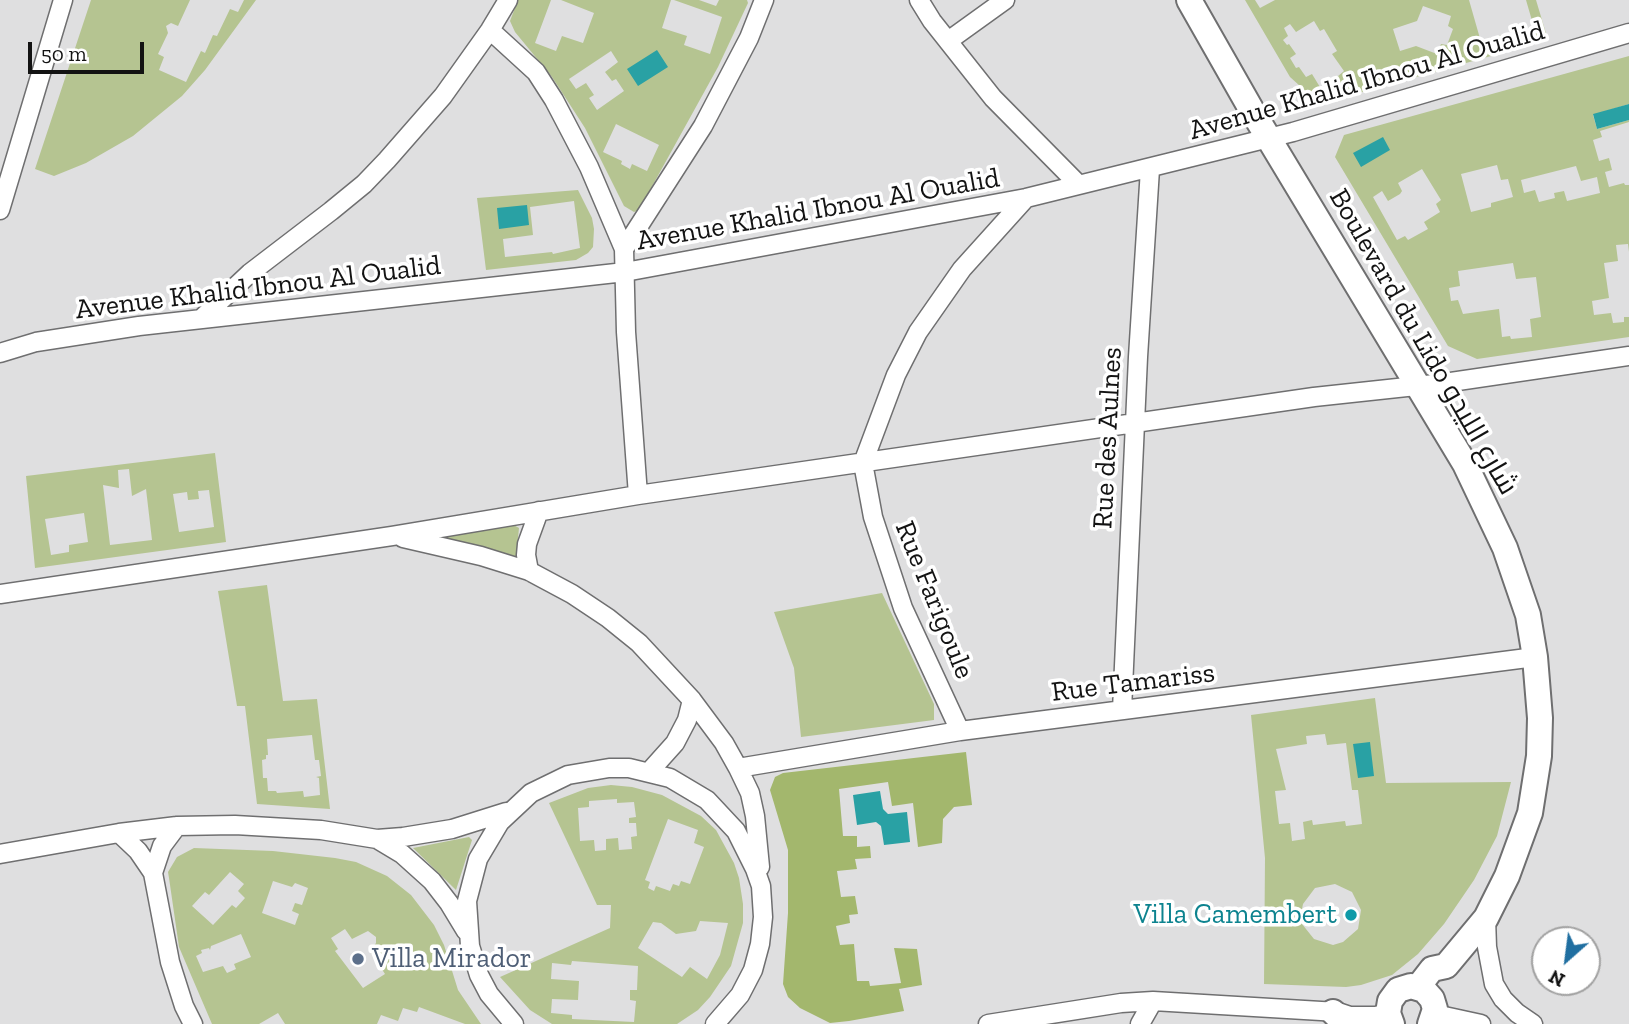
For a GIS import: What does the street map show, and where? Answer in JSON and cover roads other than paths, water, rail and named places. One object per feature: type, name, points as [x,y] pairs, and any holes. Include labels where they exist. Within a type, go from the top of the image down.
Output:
[{"type":"main road","name":"Boulevard du Lido شارع الليدو","points":[[1189,0],[1268,137],[1465,464],[1505,548],[1528,615],[1540,718],[1535,790],[1517,849],[1486,918],[1446,965],[1432,969],[1428,1005],[1404,988],[1393,995],[1390,1013]]},
{"type":"street","points":[[0,210],[63,0]]},
{"type":"street","points":[[201,319],[250,273],[364,184],[443,96],[491,30],[508,0]]},
{"type":"street","points":[[624,249],[703,126],[749,38],[764,0]]},
{"type":"street","points":[[919,0],[993,98],[1078,184]]},
{"type":"street","points":[[948,41],[1005,0]]},
{"type":"street","points":[[491,30],[536,72],[554,100],[589,167],[624,249],[628,383],[638,495]]},
{"type":"street","name":"Avenue Khalid Ibnou Al Oualid","points":[[0,353],[36,342],[80,334],[625,272],[1026,198],[1293,132],[1629,33]]},
{"type":"street","name":"Rue des Aulnes","points":[[1122,710],[1150,169]]},
{"type":"street","points":[[863,463],[891,387],[918,332],[962,269],[1026,198]]},
{"type":"street","points":[[0,594],[392,536],[638,495],[1135,423],[1629,356]]},
{"type":"street","name":"Rue Farigoule","points":[[863,463],[873,517],[903,608],[960,731]]},
{"type":"street","points":[[529,571],[527,544],[539,511]]},
{"type":"street","points":[[392,536],[481,556],[529,571],[572,594],[639,643],[692,700],[724,743],[750,793],[755,816],[763,917],[761,944],[753,970],[740,995],[715,1024]]},
{"type":"street","name":"Rue Tamariss","points":[[738,768],[960,731],[1535,657]]},
{"type":"street","points":[[649,772],[675,743],[687,720],[692,700]]},
{"type":"street","points":[[467,933],[467,901],[473,873],[484,846],[510,811],[531,793],[568,775],[609,768],[649,772],[689,788],[723,815],[747,850],[761,886]]},
{"type":"street","points":[[0,854],[119,833],[177,826],[288,827],[377,839],[452,829],[510,811]]},
{"type":"street","points":[[153,873],[162,846],[177,826]]},
{"type":"street","points":[[119,833],[138,851],[153,873],[170,962],[184,1006],[193,1024]]},
{"type":"street","points":[[377,839],[410,860],[432,881],[449,903],[467,933],[479,975],[489,994],[514,1024]]},
{"type":"street","points":[[1486,918],[1487,947],[1494,984],[1503,999],[1533,1024]]},
{"type":"street","points":[[1140,1024],[1153,1001]]},
{"type":"street","points":[[988,1024],[1121,1003],[1153,1001],[1339,1016],[1346,1006],[1390,1013]]},
{"type":"street","points":[[1428,1005],[1480,1024]]},
{"type":"water","points":[[657,50],[668,67],[638,86],[627,69]]},
{"type":"water","points":[[1629,104],[1629,120],[1597,129],[1593,114]]},
{"type":"water","points":[[1383,137],[1390,150],[1361,167],[1353,153]]},
{"type":"water","points":[[527,205],[529,225],[499,229],[497,208]]},
{"type":"water","points":[[1370,742],[1374,776],[1358,778],[1353,744]]},
{"type":"water","points":[[880,791],[883,809],[888,814],[907,812],[910,842],[884,845],[881,826],[876,822],[857,825],[853,795]]},
{"type":"place","name":"Villa Camembert","points":[[1351,915]]},
{"type":"place","name":"Villa Mirador","points":[[358,959]]}]
